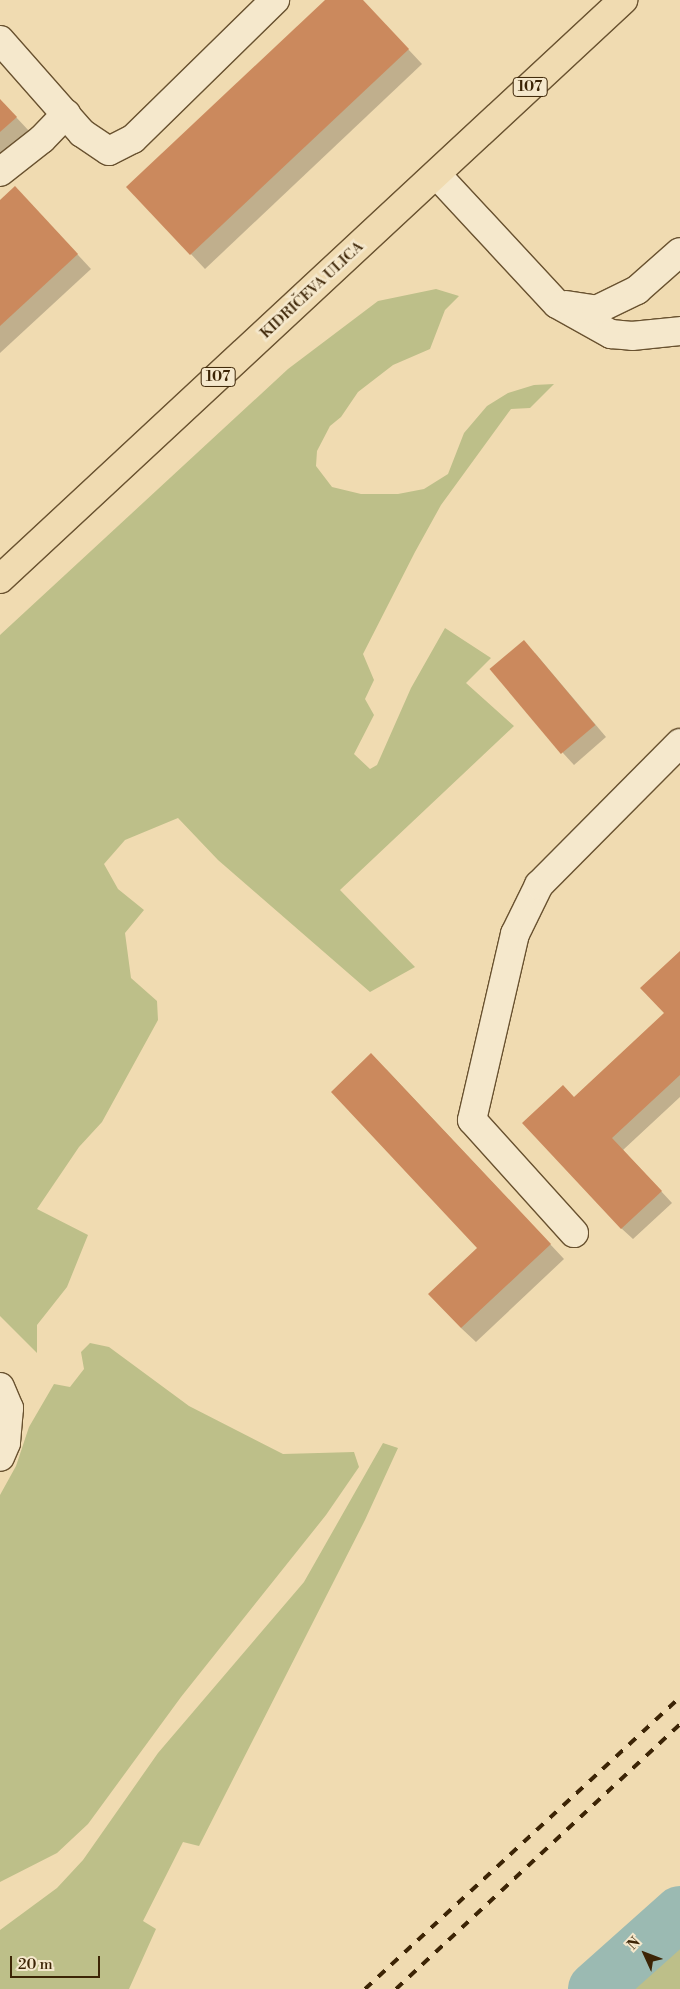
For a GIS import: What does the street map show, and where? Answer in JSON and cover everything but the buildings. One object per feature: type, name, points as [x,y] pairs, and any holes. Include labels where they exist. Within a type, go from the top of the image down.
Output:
[{"type":"main road","name":"KIDRIČEVA ULICA","points":[[0,578],[437,175],[623,0]]},
{"type":"lane","points":[[0,40],[82,133],[109,150],[133,139],[275,0]]},
{"type":"lane","points":[[0,172],[42,139],[66,114]]},
{"type":"lane","points":[[437,175],[557,304],[611,334],[632,336],[680,331]]},
{"type":"lane","points":[[557,304],[596,310],[637,290],[680,252]]},
{"type":"lane","points":[[574,1232],[472,1120],[516,934],[539,885],[680,743]]},
{"type":"lane","points":[[0,1387],[9,1408],[6,1442],[0,1457]]},
{"type":"green space","points":[[436,289],[459,296],[445,310],[430,349],[393,365],[358,392],[341,417],[330,426],[317,451],[316,466],[332,487],[361,494],[398,494],[424,489],[448,474],[464,433],[487,406],[508,393],[534,385],[554,384],[530,408],[511,409],[441,505],[415,552],[363,654],[374,680],[365,699],[374,715],[354,754],[370,769],[377,765],[411,688],[445,628],[491,658],[466,683],[514,726],[340,890],[415,967],[370,992],[218,860],[178,818],[125,840],[104,864],[118,889],[144,910],[125,933],[131,978],[157,1001],[158,1020],[102,1122],[79,1147],[37,1209],[88,1235],[67,1287],[37,1325],[37,1353],[0,1316],[0,635],[288,369],[378,301]]},
{"type":"green space","points":[[90,1343],[109,1347],[189,1406],[283,1454],[354,1452],[359,1467],[326,1515],[181,1697],[88,1824],[57,1853],[0,1882],[0,1495],[16,1466],[29,1427],[54,1384],[70,1387],[84,1369],[81,1352]]},
{"type":"green space","points":[[383,1443],[398,1448],[365,1520],[199,1846],[183,1842],[143,1921],[156,1929],[129,1989],[0,1989],[0,1930],[57,1888],[83,1860],[158,1753],[304,1582]]},
{"type":"green space","points":[[680,1940],[680,1989],[629,1989],[641,1977]]},
{"type":"waterway","points":[[595,1989],[680,1913]]},
{"type":"railway","points":[[365,1989],[680,1697]]},
{"type":"railway","points":[[396,1989],[680,1724]]}]
